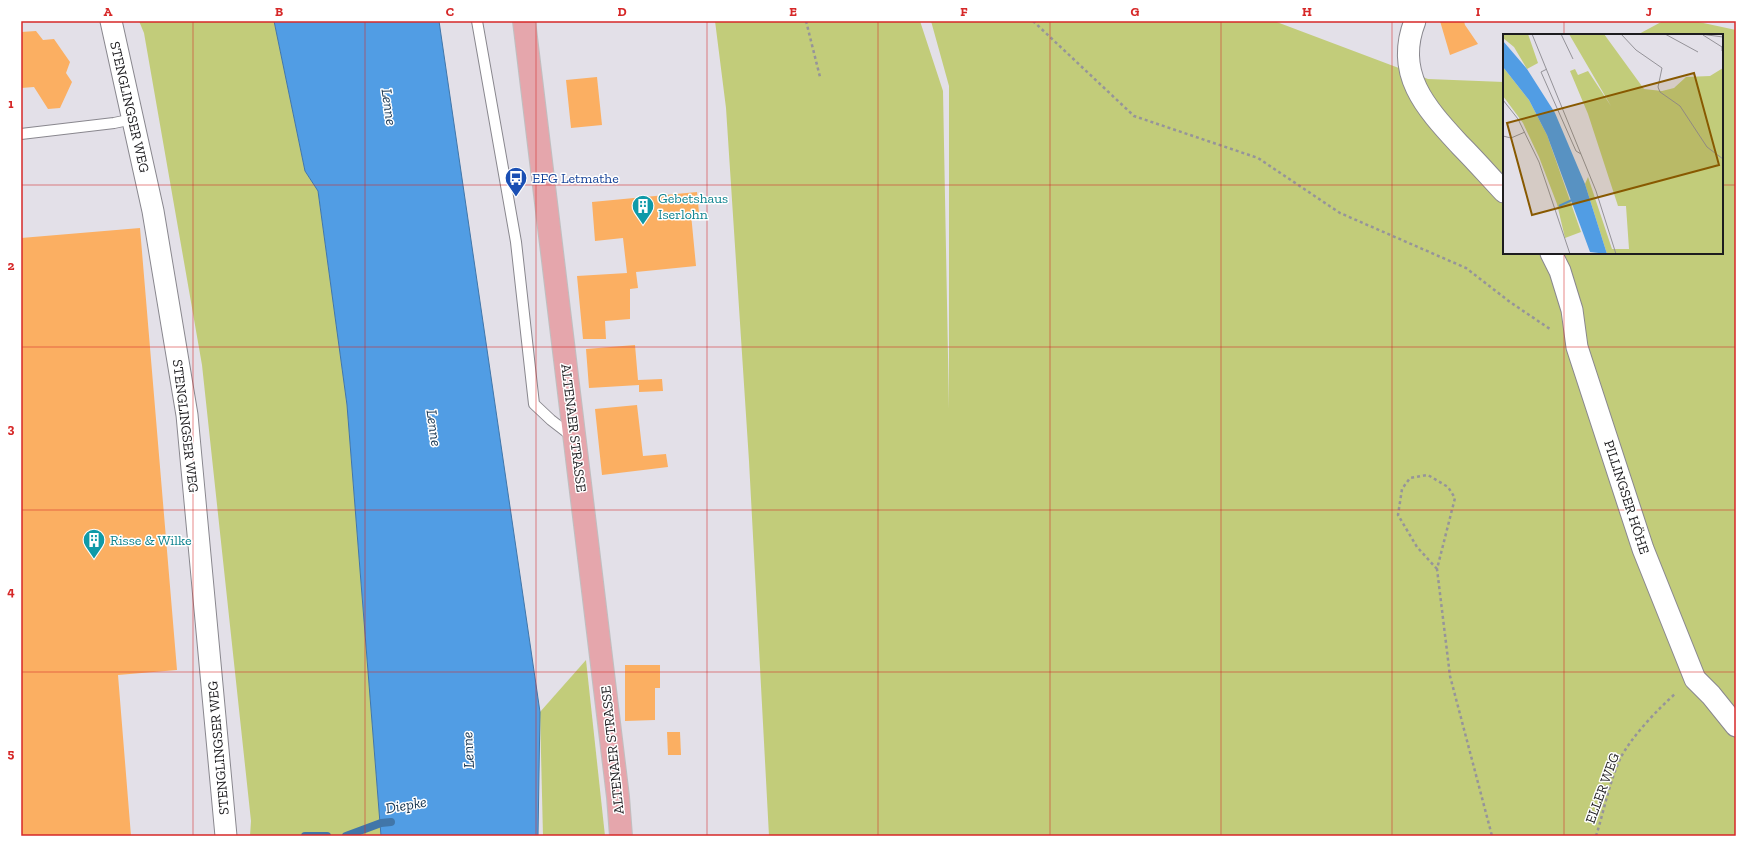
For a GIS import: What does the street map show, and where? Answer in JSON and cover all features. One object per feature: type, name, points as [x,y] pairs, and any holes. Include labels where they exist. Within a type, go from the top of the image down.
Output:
[{"type":"main road","name":"ALTENAER STRASSE","points":[[524,21],[576,439],[618,797],[621,836]]},
{"type":"street","name":"STENGLINGSER WEG","points":[[111,21],[153,211],[187,415],[226,836]]},
{"type":"street","points":[[1415,21],[1409,36],[1408,58],[1413,80],[1422,100],[1442,125],[1503,191]]},
{"type":"street","name":"PILLINGSER HÖHE","points":[[1552,254],[1560,271],[1572,310],[1577,347],[1643,549],[1695,679],[1711,695],[1736,726]]},
{"type":"lane","points":[[477,21],[516,242],[534,404],[551,420],[576,439]]},
{"type":"lane","points":[[21,134],[114,123],[132,119]]},
{"type":"path","points":[[806,21],[820,77]]},
{"type":"path","points":[[1033,21],[1134,116],[1258,158],[1340,213],[1466,268],[1510,302],[1577,347]]},
{"type":"path","points":[[1437,569],[1417,547],[1398,515],[1402,489],[1410,478],[1428,476],[1448,487],[1455,498],[1437,569],[1450,676],[1492,836]]},
{"type":"path","name":"ELLER WEG","points":[[1596,836],[1621,759],[1634,740],[1661,707],[1677,692],[1695,679]]},
{"type":"green space","points":[[139,21],[274,21],[305,171],[318,191],[347,405],[381,836],[250,836],[251,821],[202,365],[144,33]]},
{"type":"green space","points":[[715,21],[920,21],[943,91],[949,409],[949,86],[931,21],[1274,21],[1428,79],[1503,82],[1503,254],[1723,254],[1723,34],[1639,34],[1663,21],[1694,21],[1736,30],[1736,836],[769,836],[749,461],[726,108]]},
{"type":"green space","points":[[586,660],[605,836],[543,836],[540,712]]},
{"type":"water","name":"Lenne","points":[[274,21],[439,21],[540,712],[538,836],[381,836],[347,405],[318,191],[305,171]]},
{"type":"building","points":[[1440,21],[1464,21],[1465,25],[1478,44],[1450,55]]},
{"type":"building","points":[[36,31],[43,40],[54,39],[70,62],[66,73],[72,82],[60,108],[48,109],[34,87],[21,88],[21,32]]},
{"type":"building","points":[[597,77],[602,125],[571,128],[566,80]]},
{"type":"building","name":"Gebetshaus Iserlohn","points":[[697,192],[699,213],[691,214],[696,266],[636,272],[638,288],[630,289],[630,319],[605,321],[606,339],[583,339],[577,276],[627,273],[623,238],[595,241],[592,202]]},
{"type":"building","name":"Risse & Wilke","points":[[140,228],[177,670],[118,675],[131,836],[21,836],[21,238]]},
{"type":"building","points":[[635,345],[638,380],[662,379],[663,391],[639,392],[639,385],[589,388],[586,349]]},
{"type":"building","points":[[637,405],[643,456],[666,454],[668,467],[602,475],[595,409]]},
{"type":"building","points":[[625,665],[660,665],[660,688],[655,688],[655,720],[625,721]]},
{"type":"building","points":[[667,732],[680,732],[681,755],[668,755]]},
{"type":"waterway","name":"Diepke","points":[[346,836],[381,823],[391,822]]},
{"type":"waterway","name":"Diepke","points":[[305,836],[327,836]]},
{"type":"place","name":"EFG Letmathe","points":[[516,198]]},
{"type":"place","name":"Gebetshaus Iserlohn","points":[[643,226]]},
{"type":"place","name":"Risse & Wilke","points":[[94,560]]}]
